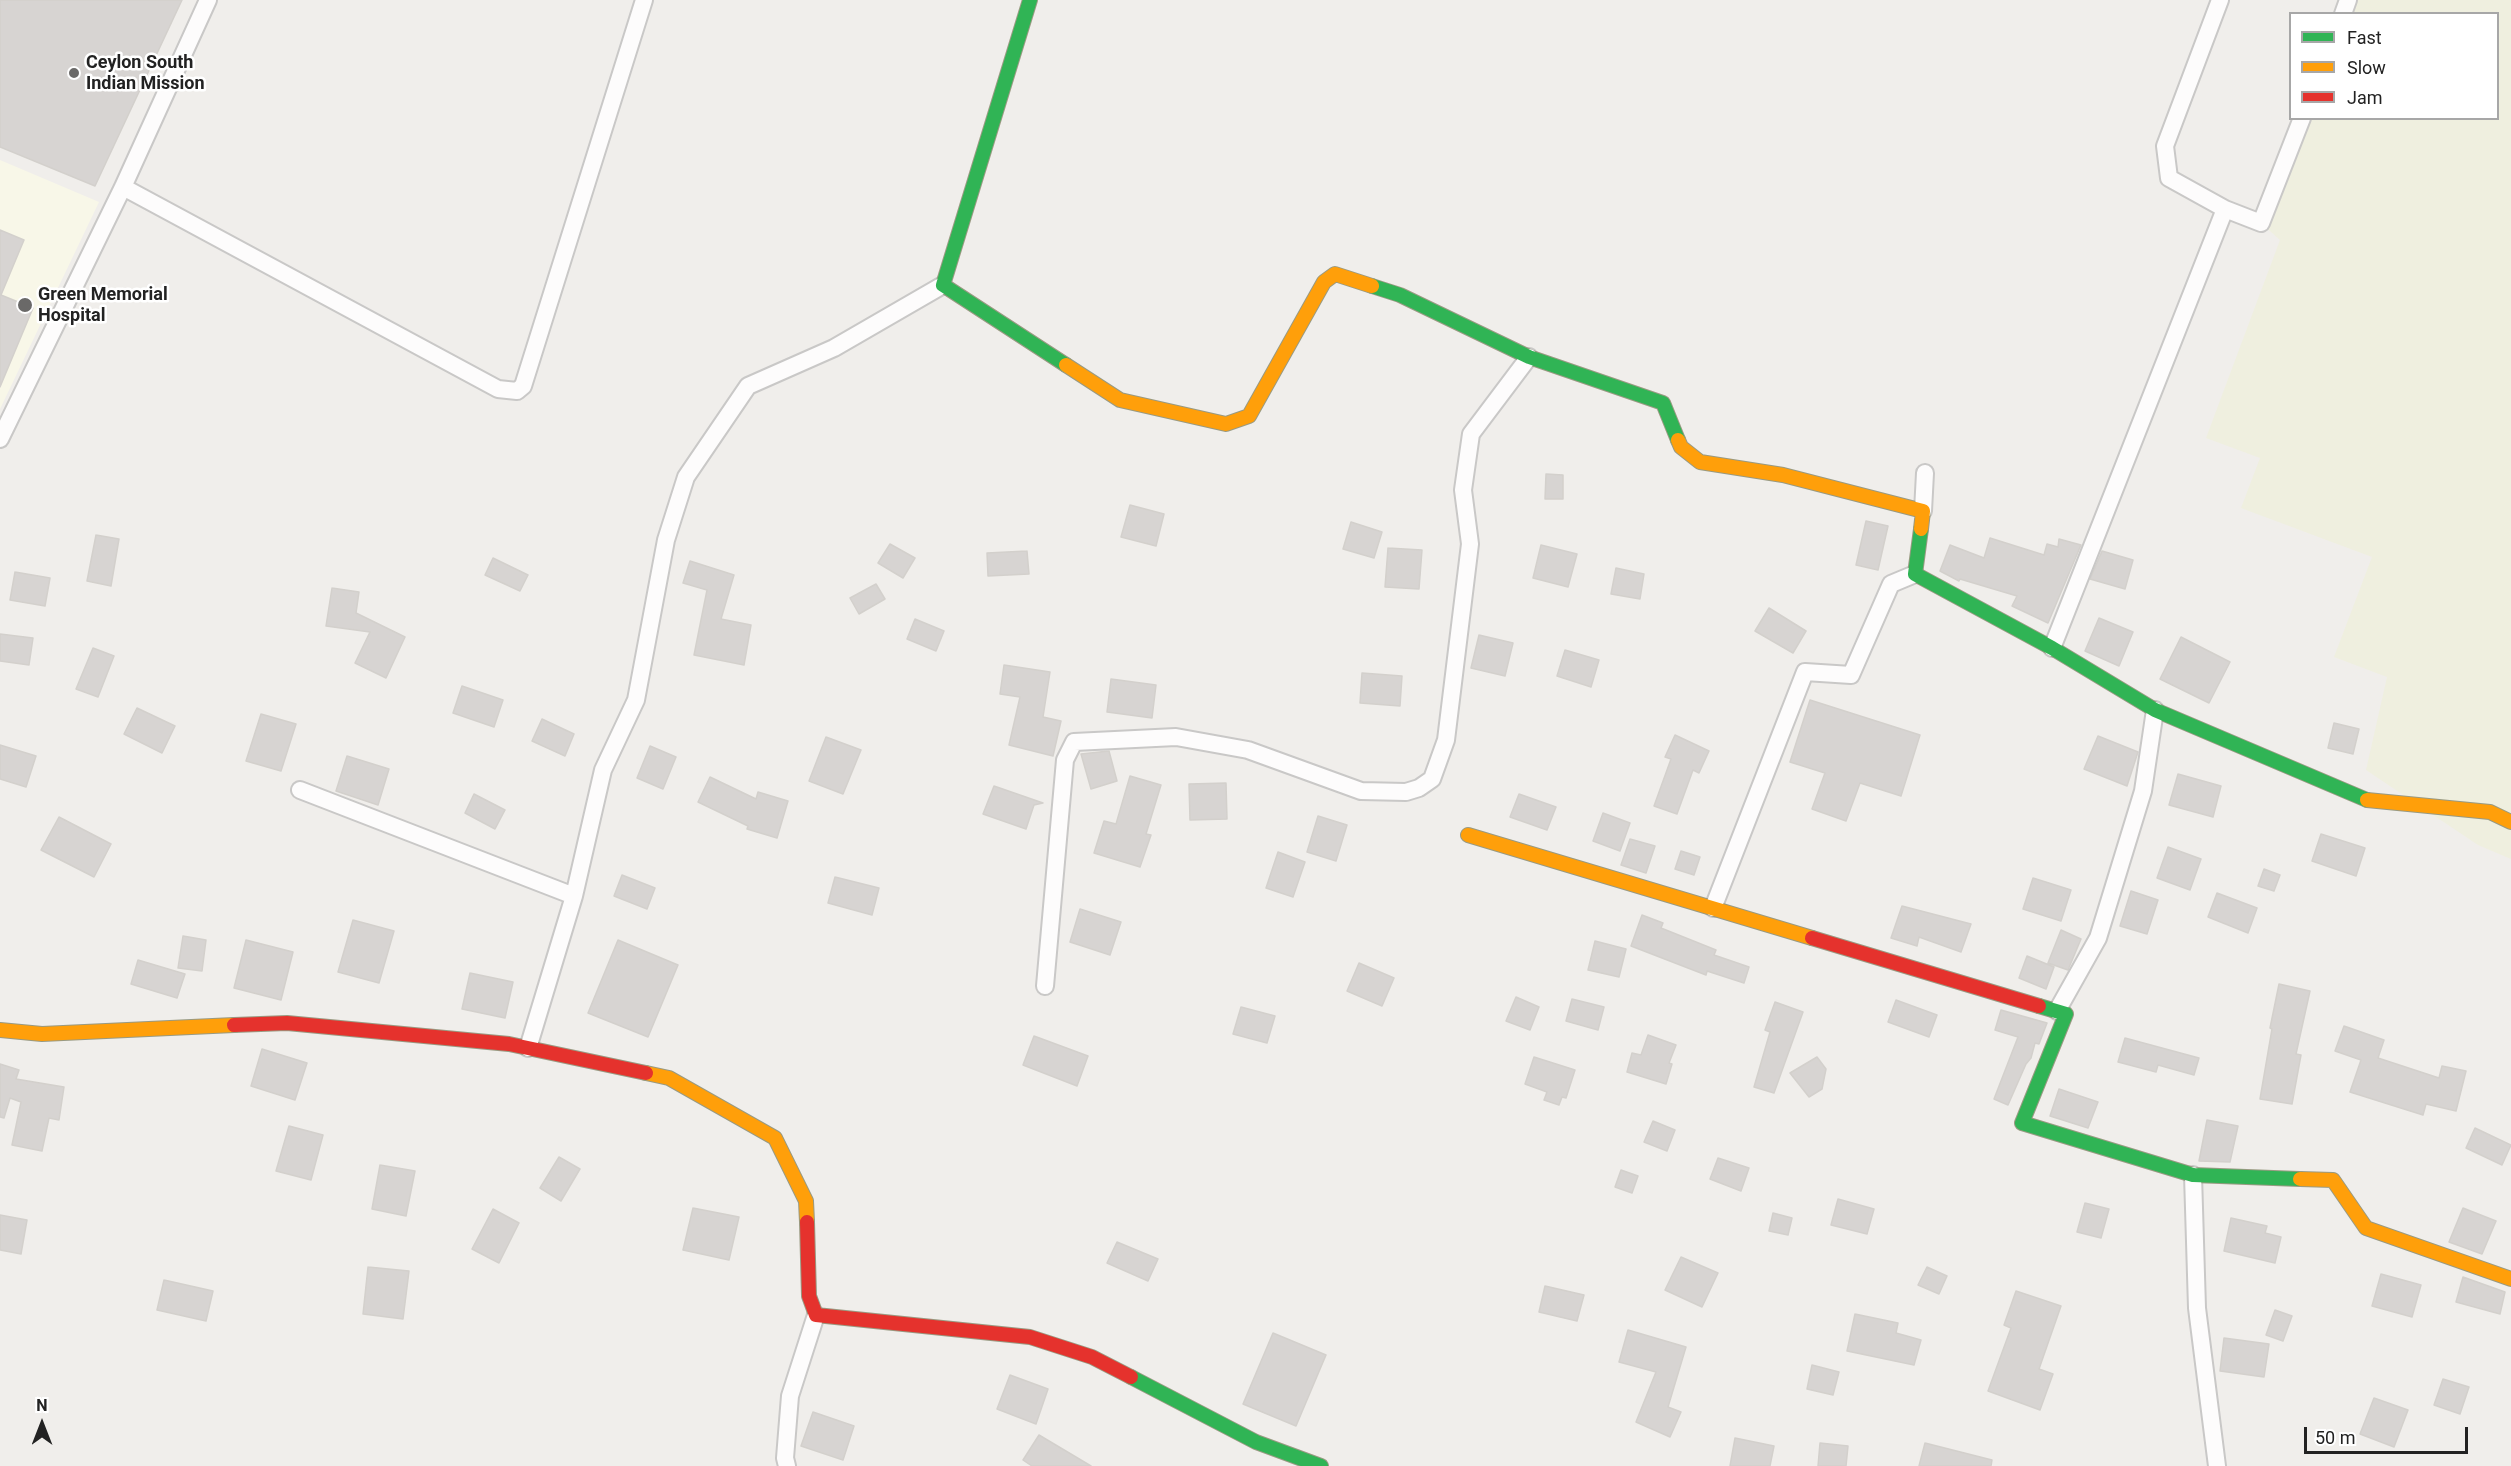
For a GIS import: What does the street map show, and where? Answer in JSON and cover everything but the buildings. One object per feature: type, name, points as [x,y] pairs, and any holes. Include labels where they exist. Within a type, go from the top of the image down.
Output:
[{"type":"street","points":[[0,439],[123,187],[208,0]]},
{"type":"street","points":[[123,187],[498,389],[517,392],[523,386],[644,0]]},
{"type":"street","points":[[528,1048],[574,896],[603,770],[636,700],[666,540],[686,477],[748,386],[834,348],[943,285],[1030,0]]},
{"type":"street","points":[[2220,0],[2165,146],[2169,178],[2225,209],[2261,223],[2301,120]]},
{"type":"street","points":[[2052,648],[2225,209]]},
{"type":"street","points":[[943,285],[1120,400],[1226,424],[1249,416],[1324,282],[1335,274],[1400,296],[1529,357],[1663,404],[1681,447],[1700,462],[1783,475],[1923,511]]},
{"type":"street","points":[[1044,986],[1065,759],[1074,742],[1176,737],[1248,750],[1361,791],[1406,792],[1419,788],[1432,779],[1446,740],[1470,544],[1463,490],[1472,434],[1529,357]]},
{"type":"street","points":[[1915,574],[1925,473]]},
{"type":"street","points":[[1915,574],[2052,648],[2155,710],[2370,801],[2490,812],[2511,822]]},
{"type":"street","points":[[1713,908],[1805,672],[1851,675],[1891,584],[1915,574]]},
{"type":"street","points":[[2057,1011],[2098,938],[2143,791],[2155,710]]},
{"type":"street","points":[[300,790],[574,896]]},
{"type":"street","points":[[1468,835],[2066,1014],[2022,1123],[2193,1175],[2333,1180],[2366,1228],[2511,1279]]},
{"type":"street","points":[[0,1030],[42,1034],[287,1023],[509,1044],[669,1078],[775,1138],[806,1201],[809,1296],[816,1315],[790,1396],[785,1458],[787,1466]]},
{"type":"street","points":[[2193,1175],[2197,1308],[2217,1466]]},
{"type":"street","points":[[816,1315],[1030,1337],[1092,1357],[1256,1442],[1321,1466]]},
{"type":"shaded area","name":"Green Memorial Hospital","points":[[0,160],[99,202],[0,409]]},
{"type":"green space","points":[[2348,0],[2511,0],[2511,859],[2478,845],[2366,770],[2387,677],[2334,657],[2372,557],[2241,508],[2260,458],[2206,438],[2280,240],[2261,223],[2302,120],[2499,120],[2499,12],[2343,12]]},
{"type":"traffic: fast","points":[[1030,0],[943,285],[1066,365]]},
{"type":"traffic: fast","points":[[1372,286],[1400,295],[1529,357],[1663,403],[1678,440]]},
{"type":"traffic: fast","points":[[1921,529],[1915,574],[2052,648],[2155,710],[2367,800]]},
{"type":"traffic: fast","points":[[2039,1006],[2066,1014],[2022,1123],[2193,1175],[2300,1179]]},
{"type":"traffic: fast","points":[[1131,1377],[1256,1442],[1321,1466]]},
{"type":"traffic: slow","points":[[1066,365],[1120,400],[1226,424],[1249,416],[1324,282],[1335,274],[1372,286]]},
{"type":"traffic: slow","points":[[1678,440],[1681,447],[1700,462],[1783,475],[1923,511],[1921,529]]},
{"type":"traffic: slow","points":[[2367,800],[2490,812],[2511,822]]},
{"type":"traffic: slow","points":[[1468,835],[1812,938]]},
{"type":"traffic: slow","points":[[0,1030],[42,1034],[234,1025]]},
{"type":"traffic: slow","points":[[646,1073],[669,1078],[775,1138],[806,1201],[807,1222]]},
{"type":"traffic: slow","points":[[2300,1179],[2333,1180],[2366,1228],[2511,1279]]},
{"type":"traffic: jam","points":[[1812,938],[2039,1006]]},
{"type":"traffic: jam","points":[[234,1025],[287,1023],[509,1044],[646,1073]]},
{"type":"traffic: jam","points":[[807,1222],[809,1296],[816,1315],[1030,1337],[1092,1357],[1131,1377]]},
{"type":"place","name":"Ceylon South Indian Mission","points":[[74,73]]},
{"type":"place","name":"Green Memorial Hospital","points":[[25,305]]}]
